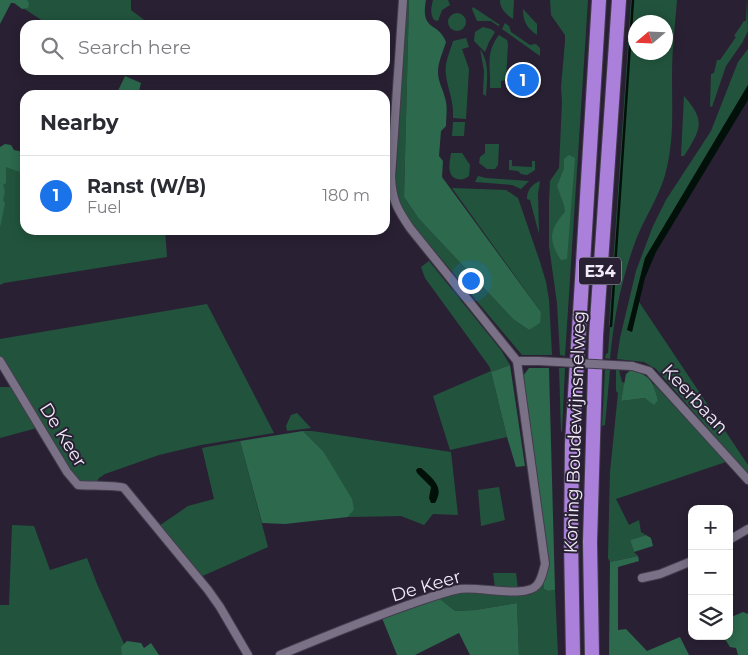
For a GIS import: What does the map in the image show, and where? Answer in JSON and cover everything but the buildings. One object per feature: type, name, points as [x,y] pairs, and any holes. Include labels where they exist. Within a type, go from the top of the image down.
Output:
[{"type":"highway","name":"Koning Boudewijnsnelweg","points":[[573,655],[571,550],[572,444],[599,0]]},
{"type":"highway","name":"Koning Boudewijnsnelweg","points":[[592,655],[590,542],[595,346],[619,0]]},
{"type":"street","points":[[402,0],[390,177],[392,194],[397,210],[517,360]]},
{"type":"street","name":"Keerbaan","points":[[517,360],[632,366],[649,371],[748,480]]},
{"type":"street","name":"De Keer","points":[[280,655],[359,622],[443,593],[471,588],[517,593],[525,592],[537,585],[545,564],[517,360]]},
{"type":"street","name":"De Keer","points":[[0,361],[67,472],[78,485],[93,487],[121,486],[124,488],[220,606],[248,655]]},
{"type":"street","points":[[733,538],[748,529]]},
{"type":"street","points":[[642,578],[660,574],[688,563]]},
{"type":"green space","points":[[0,0],[27,0],[29,3],[28,8],[22,9],[11,3],[0,24]]},
{"type":"green space","points":[[11,0],[131,0],[131,10],[144,20],[41,20]]},
{"type":"green space","points":[[406,0],[409,0],[404,197],[419,219],[513,319],[529,330],[541,312],[452,188],[506,190],[518,198],[546,282],[549,300],[552,355],[522,355],[407,218],[399,204],[395,192]]},
{"type":"green space","points":[[409,0],[426,0],[425,17],[443,35],[446,42],[438,72],[447,108],[446,126],[441,131],[439,156],[443,161],[442,177],[541,312],[540,323],[529,330],[513,319],[419,219],[404,197]]},
{"type":"green space","points":[[433,0],[448,0],[450,5],[442,10],[438,21],[434,20],[432,15]]},
{"type":"green space","points":[[500,0],[514,0],[513,19],[504,11]]},
{"type":"green space","points":[[550,0],[588,0],[565,356],[560,355],[557,303],[549,246],[549,202],[550,181],[559,168],[561,87],[565,35],[551,15]]},
{"type":"green space","points":[[631,0],[677,0],[673,46],[673,15],[630,15]]},
{"type":"green space","points":[[747,0],[748,31],[726,66],[712,107],[710,106],[711,74],[714,73],[717,60],[720,60],[736,37],[734,36],[744,21],[746,21]]},
{"type":"green space","points":[[473,7],[500,25],[498,26],[491,21],[477,21],[472,9]]},
{"type":"green space","points":[[523,9],[537,24],[537,35],[526,24]]},
{"type":"green space","points":[[457,13],[463,16],[466,22],[463,28],[457,31],[451,28],[448,22],[451,16]]},
{"type":"green space","points":[[505,23],[509,26],[511,32],[530,45],[536,44],[540,48],[540,56],[502,29]]},
{"type":"green space","points":[[483,27],[495,32],[485,52],[474,41],[475,32]]},
{"type":"green space","points":[[499,35],[507,40],[508,44],[506,80],[501,81],[501,88],[490,88],[490,54]]},
{"type":"green space","points":[[466,38],[469,47],[462,49],[469,69],[466,119],[453,118],[453,106],[447,81],[446,66],[453,41]]},
{"type":"green space","points":[[628,44],[628,60],[672,60],[671,144],[662,185],[637,237],[627,266],[616,312],[610,359],[605,358],[608,353]]},
{"type":"green space","points":[[480,49],[487,66],[486,96],[483,94],[484,71]]},
{"type":"green space","points":[[748,49],[748,85],[645,258],[633,306],[632,332],[639,302],[748,465],[748,474],[656,369],[644,362],[617,359],[636,271],[653,226],[666,200],[711,131],[738,62]]},
{"type":"green space","points":[[125,76],[141,83],[139,90],[118,90]]},
{"type":"green space","points":[[684,96],[696,112],[699,125],[690,147],[684,156],[681,156]]},
{"type":"green space","points":[[453,122],[465,122],[464,136],[452,136]]},
{"type":"green space","points":[[5,144],[11,145],[14,150],[20,151],[20,172],[6,167],[6,183],[3,185],[5,191],[3,200],[5,203],[0,228],[0,147]]},
{"type":"green space","points":[[485,144],[499,144],[498,165],[495,169],[487,169],[479,163],[480,157],[485,153]]},
{"type":"green space","points":[[451,153],[462,153],[470,165],[469,176],[459,179],[451,175]]},
{"type":"green space","points":[[569,155],[575,158],[567,259],[561,260],[554,247],[552,235],[556,224],[565,212],[557,186],[564,169],[564,159]]},
{"type":"green space","points":[[509,160],[512,160],[512,166],[532,167],[532,161],[535,161],[535,170],[527,175],[509,170]]},
{"type":"green space","points":[[6,165],[20,172],[20,235],[165,235],[167,257],[0,285],[0,192]]},
{"type":"green space","points":[[478,176],[529,181],[521,189],[512,185],[475,182]]},
{"type":"green space","points":[[540,181],[538,194],[539,234],[530,200],[527,199],[530,188]]},
{"type":"green space","points":[[429,261],[501,350],[510,365],[491,372],[507,437],[450,450],[433,396],[491,371],[425,278],[421,267]]},
{"type":"green space","points":[[207,304],[274,433],[201,445],[159,455],[105,474],[99,478],[95,485],[78,481],[69,472],[0,357],[0,339]]},
{"type":"green space","points":[[510,365],[525,466],[516,467],[491,372]]},
{"type":"green space","points":[[529,368],[549,368],[555,590],[548,591],[544,589],[543,583],[549,565],[523,376]]},
{"type":"green space","points":[[559,368],[565,368],[562,432],[561,431]]},
{"type":"green space","points":[[605,369],[610,370],[605,425],[602,426]]},
{"type":"green space","points":[[616,370],[619,370],[622,382],[625,383],[621,401],[645,398],[658,400],[653,383],[726,462],[616,499],[629,525],[639,520],[641,532],[646,535],[630,540],[634,552],[638,556],[610,562],[608,558],[610,472],[618,393],[616,391]]},
{"type":"green space","points":[[631,370],[647,377],[653,384],[658,400],[654,405],[645,398],[621,401],[626,374]]},
{"type":"green space","points":[[0,387],[12,387],[37,428],[0,438]]},
{"type":"green space","points":[[297,413],[311,428],[287,431],[286,426],[291,415]]},
{"type":"green space","points":[[303,431],[451,452],[458,515],[433,514],[424,525],[401,516],[348,517],[354,510],[323,451]]},
{"type":"green space","points":[[303,431],[323,451],[352,499],[354,510],[348,517],[285,524],[262,523],[240,441]]},
{"type":"green space","points":[[240,441],[268,547],[198,578],[156,528],[188,506],[214,499],[202,448]]},
{"type":"green space","points":[[499,487],[505,520],[481,526],[478,490]]},
{"type":"green space","points":[[12,525],[34,526],[50,570],[87,558],[129,655],[0,655],[0,605],[9,605]]},
{"type":"green space","points":[[646,535],[651,538],[653,546],[634,552],[630,540]]},
{"type":"green space","points":[[638,556],[639,561],[618,567],[618,630],[626,629],[647,651],[680,637],[689,655],[609,655],[610,562]]},
{"type":"green space","points":[[493,573],[516,573],[518,589],[495,587]]},
{"type":"green space","points":[[543,583],[544,589],[548,591],[555,590],[558,655],[519,655],[517,603],[475,610],[455,611],[439,598],[475,591],[529,595]]},
{"type":"green space","points":[[439,598],[455,611],[475,610],[517,603],[519,655],[470,655],[459,633],[415,655],[397,655],[382,618]]},
{"type":"green space","points":[[743,612],[748,614],[748,655],[738,655],[736,648],[730,647],[726,640],[733,640],[733,616]]},
{"type":"green space","points":[[127,641],[141,643],[144,648],[151,643],[159,655],[122,655],[121,647]]},
{"type":"shaded area","points":[[748,85],[748,100],[656,252],[645,278],[632,332],[627,330],[645,258]]},
{"type":"shaded area","points":[[421,468],[428,474],[437,485],[439,494],[435,503],[431,503],[429,498],[431,487],[417,473],[416,470]]},
{"type":"waterway","points":[[611,326],[633,0]]},
{"type":"place","name":"Ranst (W/B)","points":[[523,80]]}]
